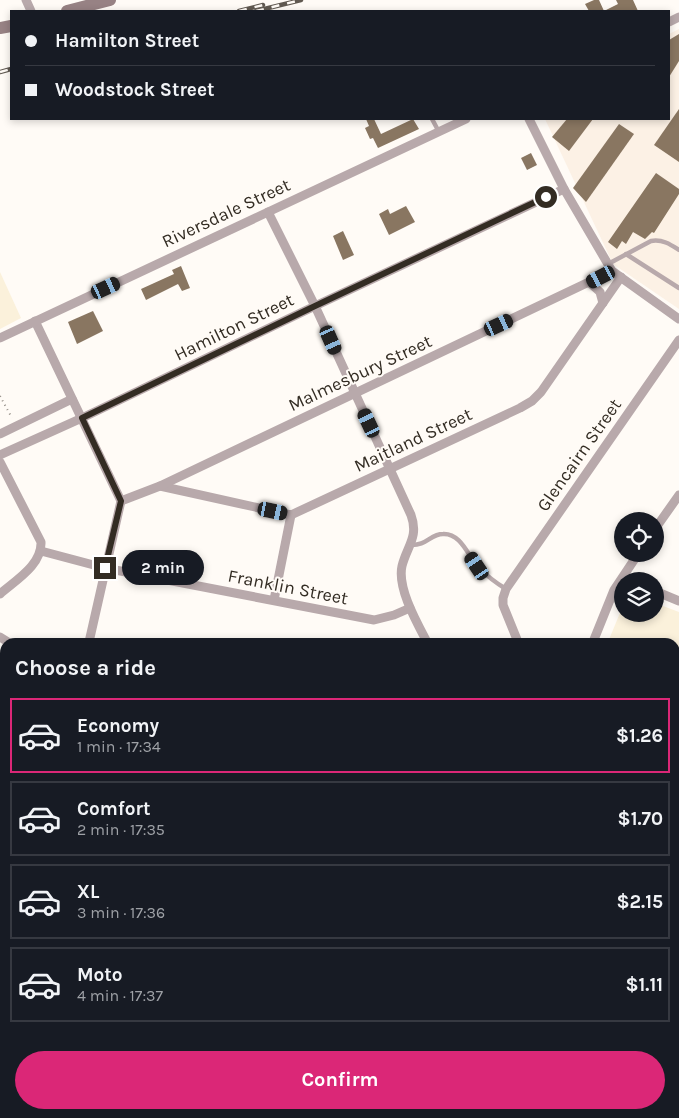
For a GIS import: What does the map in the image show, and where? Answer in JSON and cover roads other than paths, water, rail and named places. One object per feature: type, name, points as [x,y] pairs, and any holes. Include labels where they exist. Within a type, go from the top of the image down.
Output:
[{"type":"street","points":[[70,10],[110,0]]},
{"type":"street","name":"Riversdale Street","points":[[0,338],[464,120]]},
{"type":"street","points":[[530,120],[564,189],[610,267],[679,319]]},
{"type":"street","name":"Hamilton Street","points":[[0,455],[82,418],[564,189]]},
{"type":"street","points":[[268,212],[315,306],[415,525],[402,567],[402,583],[410,608],[425,638]]},
{"type":"street","name":"Malmesbury Street","points":[[121,501],[160,486],[590,283],[610,267]]},
{"type":"street","name":"Maitland Street","points":[[292,515],[520,408],[532,400],[552,378],[621,277]]},
{"type":"street","points":[[590,283],[600,292],[603,303]]},
{"type":"street","points":[[34,322],[121,501],[90,638]]},
{"type":"street","name":"Glencairn Street","points":[[506,589],[679,340]]},
{"type":"street","points":[[0,434],[72,399]]},
{"type":"street","points":[[0,462],[41,542],[41,551],[31,567],[0,594]]},
{"type":"street","points":[[160,486],[292,515],[274,600]]},
{"type":"street","points":[[664,516],[679,495]]},
{"type":"street","name":"Franklin Street","points":[[41,551],[105,568],[374,620],[389,617],[410,608]]},
{"type":"street","points":[[506,589],[503,604],[516,638]]},
{"type":"street","points":[[595,638],[614,593]]},
{"type":"street","points":[[664,595],[679,602]]},
{"type":"lane","points":[[433,120],[439,132]]},
{"type":"lane","points":[[610,267],[626,254],[651,241],[665,241],[679,250]]},
{"type":"lane","points":[[626,254],[679,288]]},
{"type":"lane","points":[[410,545],[420,546],[442,534],[452,535],[462,544],[477,566],[489,578],[506,589]]},
{"type":"railway","points":[[260,10],[301,0]]},
{"type":"railway","points":[[243,10],[263,5]]},
{"type":"railway","points":[[0,72],[10,69]]}]
